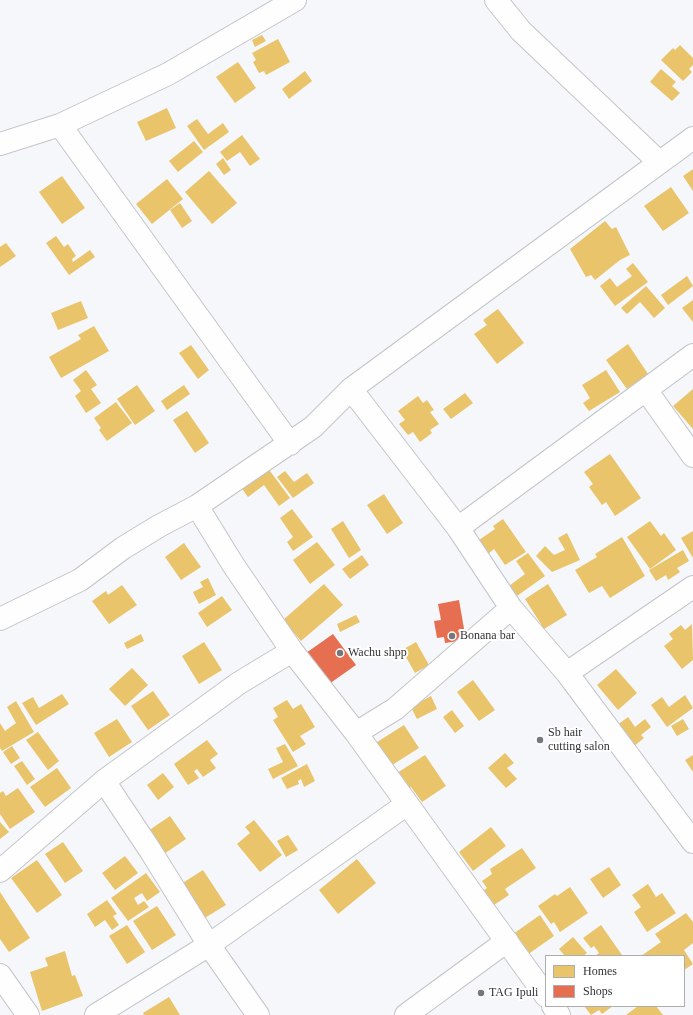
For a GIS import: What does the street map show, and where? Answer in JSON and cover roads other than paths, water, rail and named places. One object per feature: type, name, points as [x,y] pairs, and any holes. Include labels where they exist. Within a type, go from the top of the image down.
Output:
[{"type":"street","points":[[0,144],[60,125],[168,74],[295,0]]},
{"type":"street","points":[[496,0],[521,31],[659,162]]},
{"type":"street","points":[[60,125],[290,444]]},
{"type":"street","points":[[0,619],[80,580],[123,548],[159,526],[197,506],[290,444],[329,412],[351,389],[693,138]]},
{"type":"street","points":[[458,528],[693,355]]},
{"type":"street","points":[[351,389],[458,528],[511,608],[567,673],[690,830]]},
{"type":"street","points":[[646,390],[693,456]]},
{"type":"street","points":[[197,506],[234,566],[292,651],[356,733],[545,995]]},
{"type":"street","points":[[567,673],[693,587]]},
{"type":"street","points":[[356,733],[395,709],[511,608]]},
{"type":"street","points":[[0,872],[104,781],[239,683],[292,651]]},
{"type":"street","points":[[104,781],[150,850],[209,945],[258,1015]]},
{"type":"street","points":[[96,1015],[209,945],[407,804]]},
{"type":"street","points":[[406,1015],[507,941]]},
{"type":"street","points":[[0,975],[28,1015]]},
{"type":"place","name":"Bonana bar","points":[[452,636]]},
{"type":"place","name":"Wachu shpp","points":[[340,653]]},
{"type":"place","name":"Sb hair cutting salon","points":[[540,740]]},
{"type":"place","name":"TAG Ipuli","points":[[481,993]]}]
